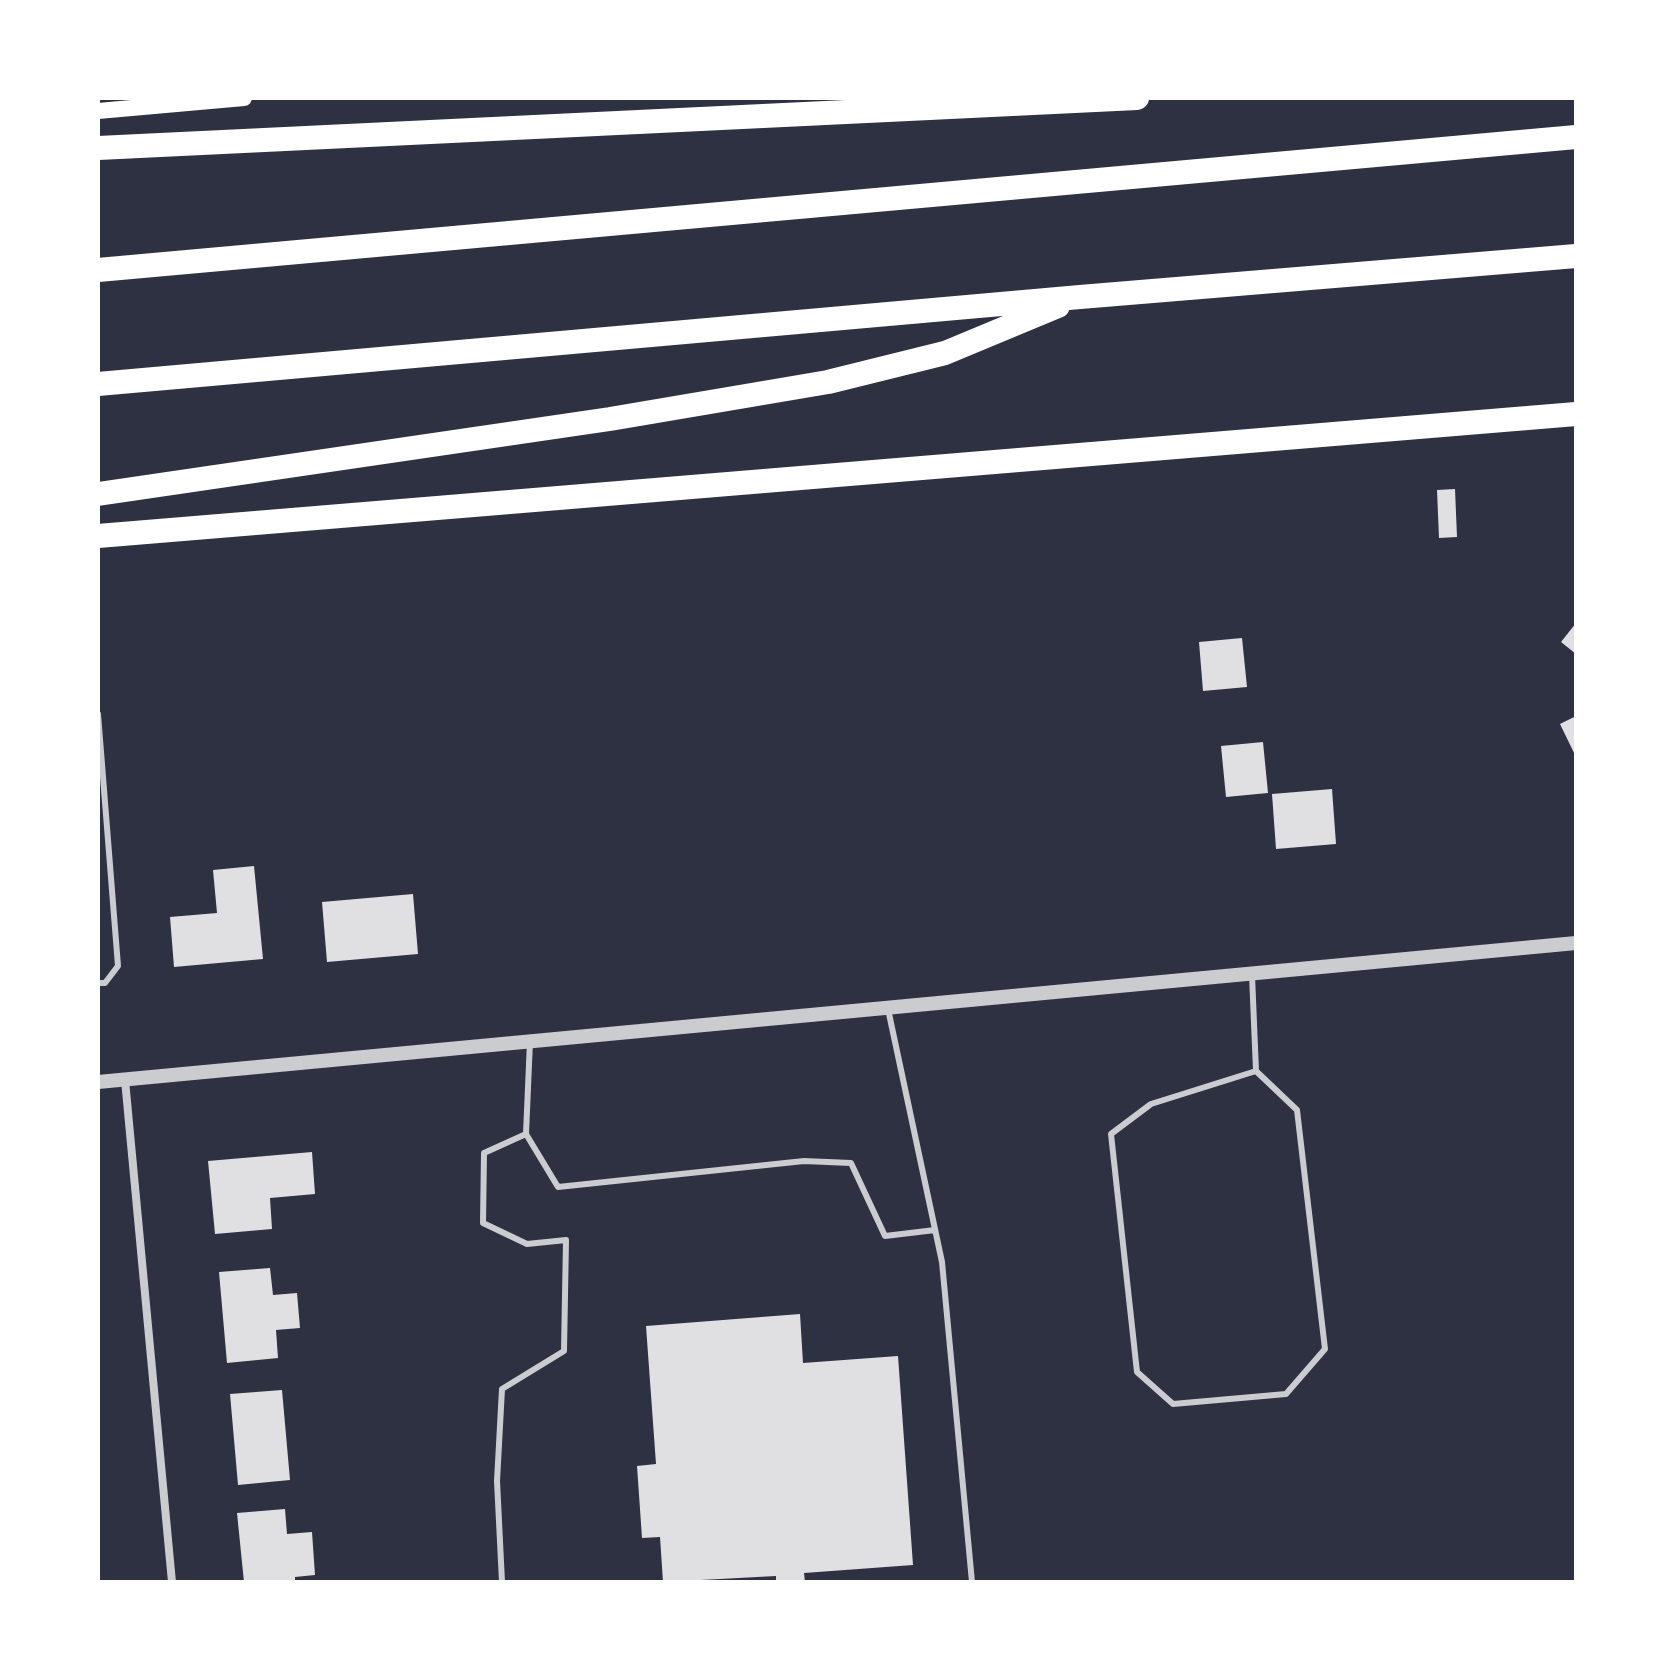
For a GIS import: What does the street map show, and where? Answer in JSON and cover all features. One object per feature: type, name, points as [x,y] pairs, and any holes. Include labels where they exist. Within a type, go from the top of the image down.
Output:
[{"type":"highway","points":[[98,148],[1137,98]]},
{"type":"highway","points":[[98,270],[1576,137]]},
{"type":"highway","points":[[98,384],[1576,256]]},
{"type":"highway","points":[[98,494],[610,419],[828,382],[945,353],[1080,297]]},
{"type":"highway","points":[[98,536],[1576,414]]},
{"type":"main road","points":[[98,111],[244,98]]},
{"type":"street","points":[[98,1082],[1576,943]]},
{"type":"street","points":[[125,1080],[172,1582]]},
{"type":"lane","points":[[98,714],[118,966],[105,983],[98,983]]},
{"type":"lane","points":[[1252,972],[1256,1071],[1297,1110],[1325,1349],[1286,1394],[1173,1404],[1137,1372],[1111,1134],[1151,1104],[1256,1071]]},
{"type":"lane","points":[[887,1007],[942,1262],[972,1582]]},
{"type":"lane","points":[[530,1041],[526,1134],[558,1187],[804,1161],[851,1163],[885,1236],[935,1230]]},
{"type":"lane","points":[[502,1582],[497,1481],[502,1389],[564,1351],[566,1240],[527,1244],[483,1223],[484,1153],[526,1134]]},
{"type":"building","points":[[1455,489],[1457,537],[1439,538],[1437,490]]},
{"type":"building","points":[[1576,623],[1576,654],[1561,642]]},
{"type":"building","points":[[1242,638],[1247,687],[1203,691],[1199,642]]},
{"type":"building","points":[[1576,716],[1576,757],[1560,724]]},
{"type":"building","points":[[1263,742],[1268,793],[1226,797],[1221,746]]},
{"type":"building","points":[[1332,789],[1336,844],[1276,849],[1272,794]]},
{"type":"building","points":[[254,866],[263,959],[174,967],[170,917],[217,913],[213,870]]},
{"type":"building","points":[[413,894],[418,954],[327,962],[322,902]]},
{"type":"building","points":[[312,1152],[315,1194],[270,1198],[272,1229],[215,1234],[208,1161]]},
{"type":"building","points":[[270,1268],[273,1295],[297,1293],[300,1328],[276,1330],[278,1358],[227,1363],[219,1272]]},
{"type":"building","points":[[800,1314],[803,1363],[898,1356],[913,1565],[804,1573],[805,1582],[776,1582],[776,1576],[663,1582],[660,1537],[642,1538],[637,1466],[656,1464],[646,1326]]},
{"type":"building","points":[[282,1390],[290,1480],[238,1485],[230,1394]]},
{"type":"building","points":[[285,1509],[287,1534],[312,1532],[315,1575],[295,1577],[295,1582],[244,1582],[237,1513]]}]
